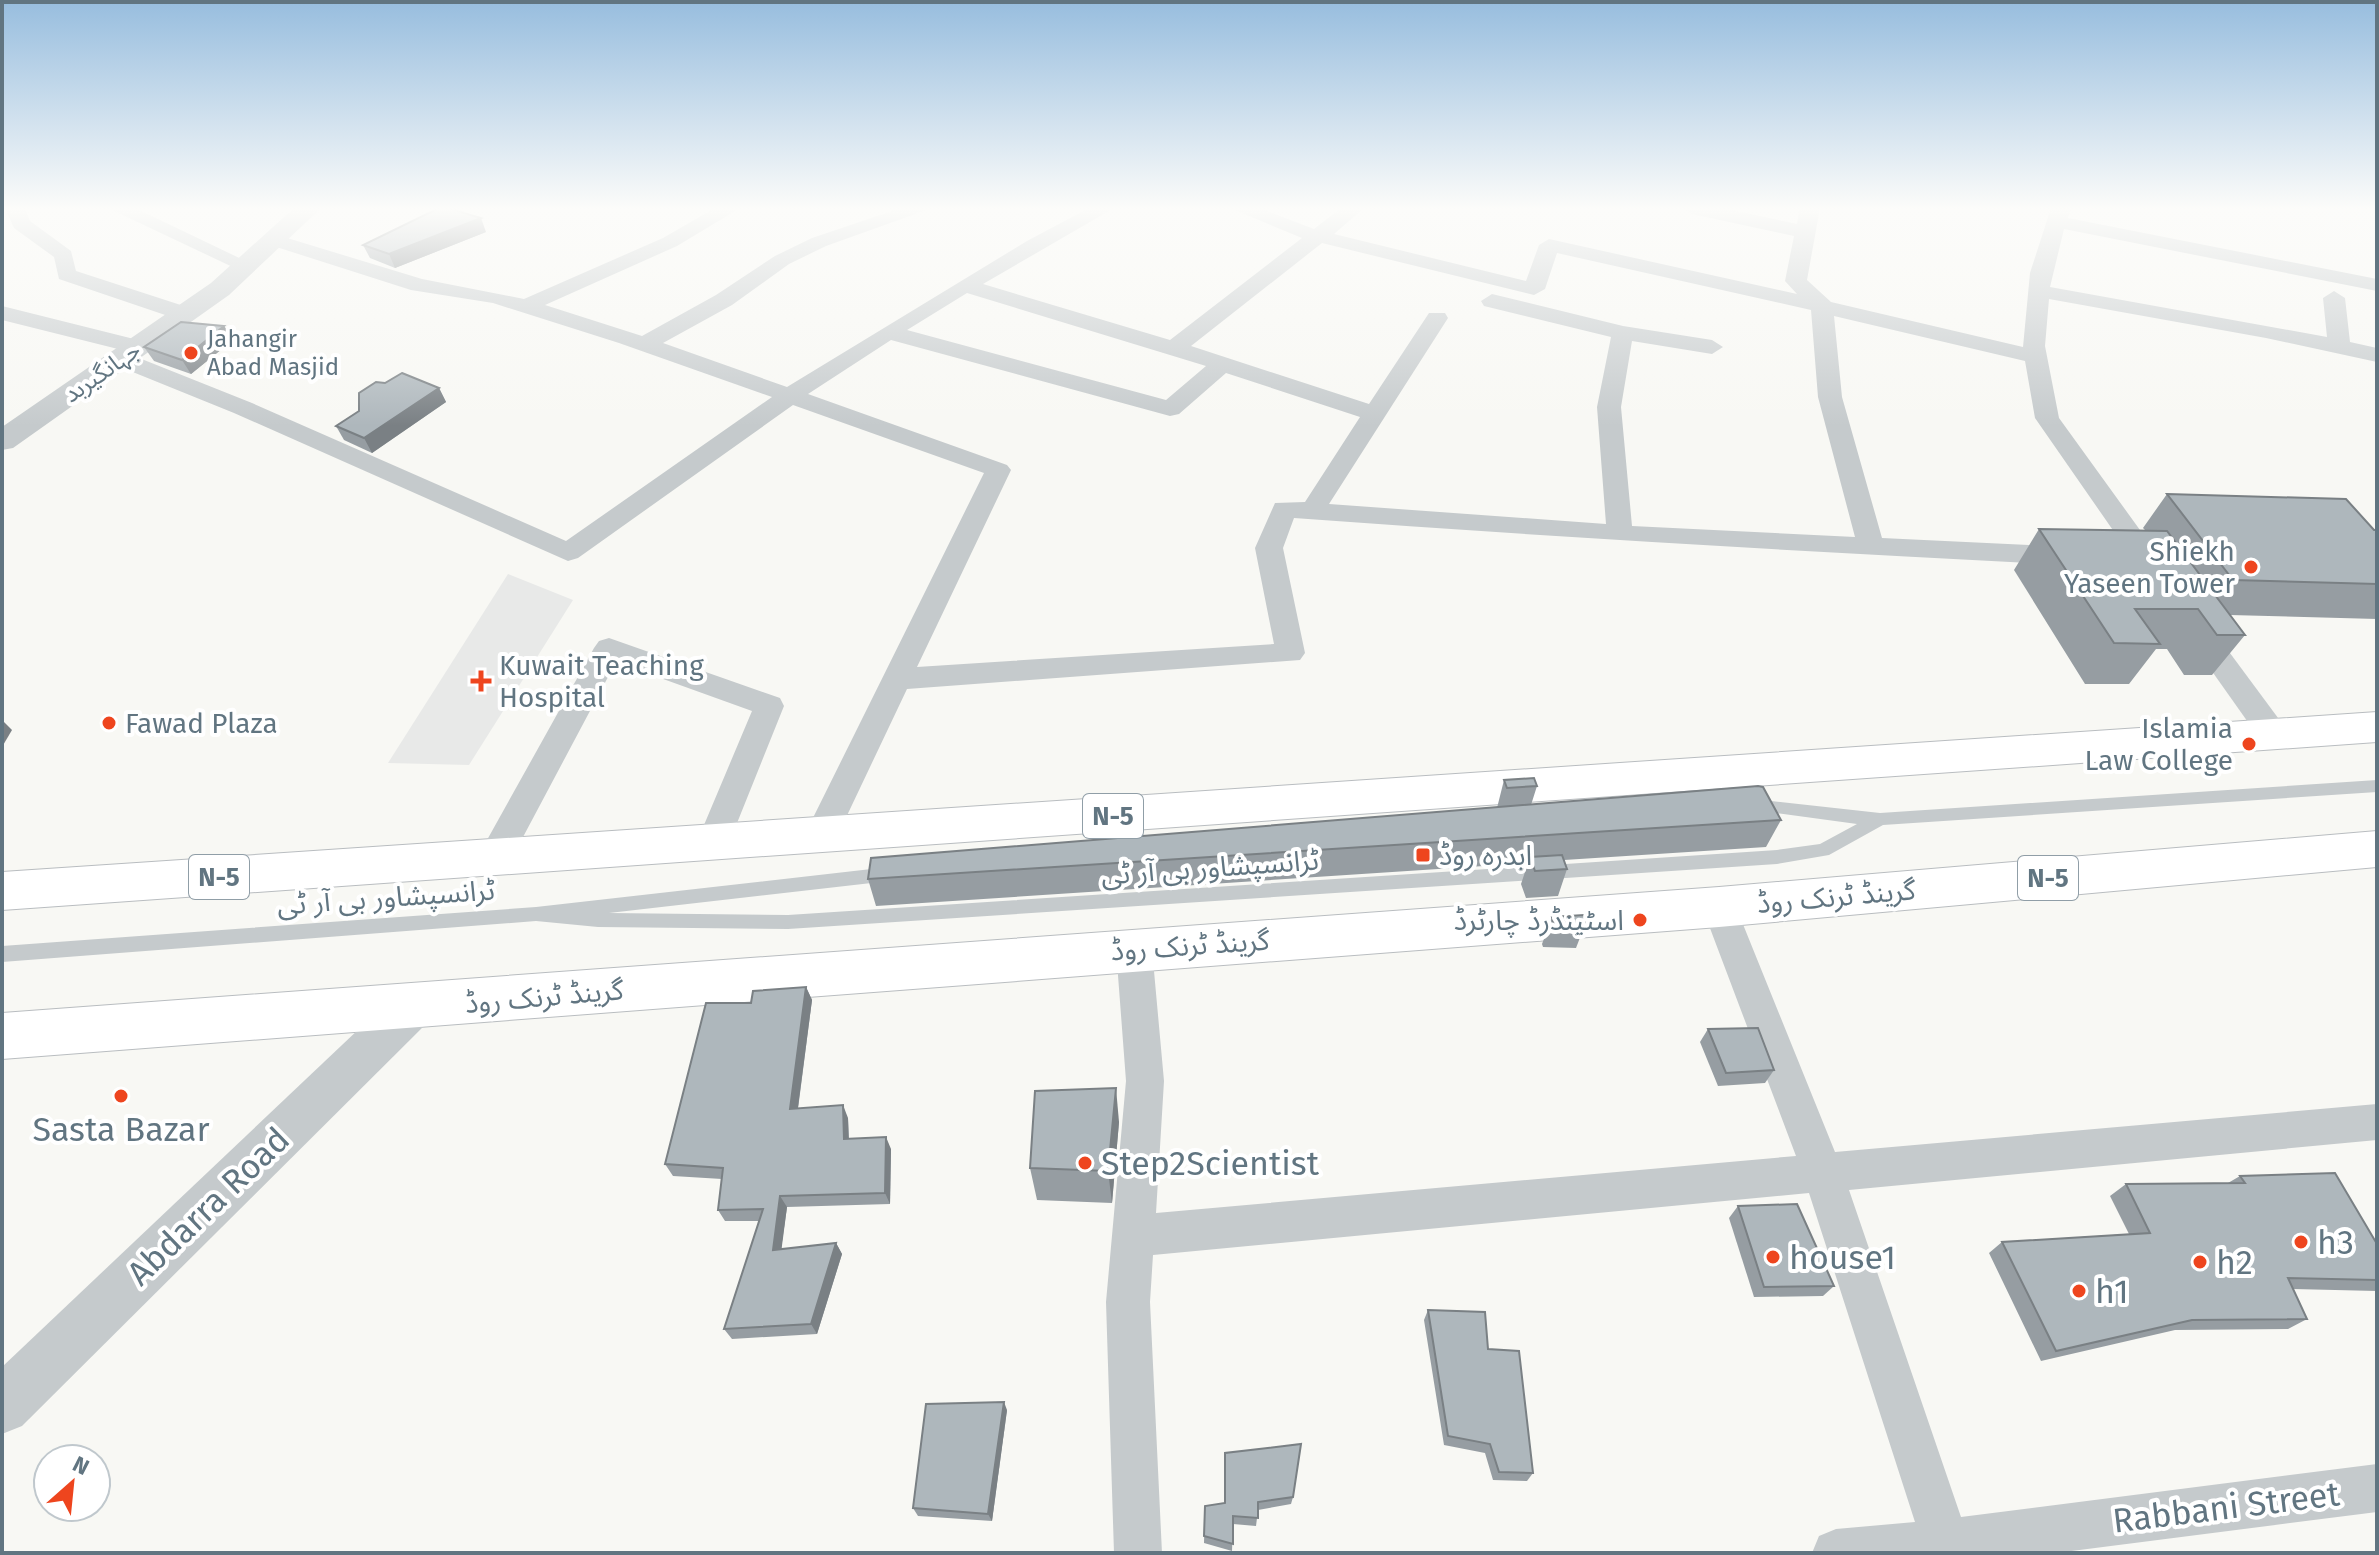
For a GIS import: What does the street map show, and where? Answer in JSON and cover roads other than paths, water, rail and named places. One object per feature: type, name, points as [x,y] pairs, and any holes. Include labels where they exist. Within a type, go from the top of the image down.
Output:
[{"type":"highway","name":"N-5","points":[[2,891],[2377,727]]},
{"type":"highway","name":"گرینڈ ٹرنک روڈ","points":[[2,1036],[2374,856]]},
{"type":"street","points":[[83,281],[185,314]]},
{"type":"street","name":"جہانگیربد","points":[[2,441],[185,314],[227,281]]},
{"type":"street","points":[[405,281],[496,297],[525,306],[792,395],[998,470],[821,836]]},
{"type":"street","points":[[525,306],[583,281]]},
{"type":"street","points":[[644,344],[724,300],[752,281]]},
{"type":"street","points":[[2,313],[129,353],[243,408],[568,552],[694,459],[975,281]]},
{"type":"street","points":[[1174,348],[1259,281]]},
{"type":"street","points":[[1499,281],[1534,289],[1537,281]]},
{"type":"street","points":[[1711,281],[2036,357]]},
{"type":"street","points":[[1796,281],[1822,305],[1830,397],[1871,548]]},
{"type":"street","points":[[2042,281],[2036,357],[2047,418],[2165,584]]},
{"type":"street","points":[[2357,281],[2377,285]]},
{"type":"street","points":[[966,286],[1174,348],[1377,415]]},
{"type":"street","points":[[2039,291],[2377,355]]},
{"type":"street","points":[[2334,298],[2339,346]]},
{"type":"street","points":[[1491,301],[1623,333],[1712,347]]},
{"type":"street","points":[[1312,511],[1437,318]]},
{"type":"street","points":[[891,333],[1170,409],[1222,364]]},
{"type":"street","points":[[1620,534],[1610,447],[1609,388],[1612,362],[1623,333]]},
{"type":"street","points":[[898,679],[1290,653],[1269,548],[1284,509],[1620,534],[2147,560]]},
{"type":"street","points":[[2183,609],[2273,734]]},
{"type":"street","points":[[494,859],[609,648],[769,706],[713,844]]},
{"type":"street","points":[[1719,907],[1823,1173],[1948,1548]]},
{"type":"street","points":[[1134,949],[1145,1081],[1128,1302],[1138,1553]]},
{"type":"street","name":"Abdarra Road","points":[[2,1406],[414,1006]]},
{"type":"street","points":[[1133,1236],[2377,1122]]},
{"type":"street","name":"Rabbani Street","points":[[1836,1553],[1948,1548],[2377,1488]]},
{"type":"lane","name":"ٹرانسپشاور بی آر ٹی","points":[[1729,807],[1775,804],[1855,819],[1880,819],[2377,786]]},
{"type":"lane","name":"ٹرانسپشاور بی آر ٹی","points":[[536,914],[598,920],[788,922],[1777,857],[1823,850],[1880,819]]},
{"type":"lane","name":"ٹرانسپشاور بی آر ٹی","points":[[2,954],[536,914],[911,872]]},
{"type":"place","name":"Jahangir Abad Masjid","points":[[191,353]]},
{"type":"place","name":"Shiekh Yaseen Tower","points":[[2251,567]]},
{"type":"place","name":"Kuwait Teaching Hospital","points":[[481,681]]},
{"type":"place","name":"Fawad Plaza","points":[[109,723]]},
{"type":"place","name":"Islamia Law College","points":[[2249,744]]},
{"type":"place","name":"ابدرہ روڈ","points":[[1423,855]]},
{"type":"place","name":"اسٹینڈرڈ چارٹرڈ","points":[[1640,920]]},
{"type":"place","name":"Sasta Bazar","points":[[121,1096]]},
{"type":"place","name":"Step2Scientist","points":[[1085,1163]]},
{"type":"place","name":"h3","points":[[2301,1242]]},
{"type":"place","name":"house1","points":[[1773,1257]]},
{"type":"place","name":"h2","points":[[2200,1262]]},
{"type":"place","name":"h1","points":[[2079,1291]]}]
